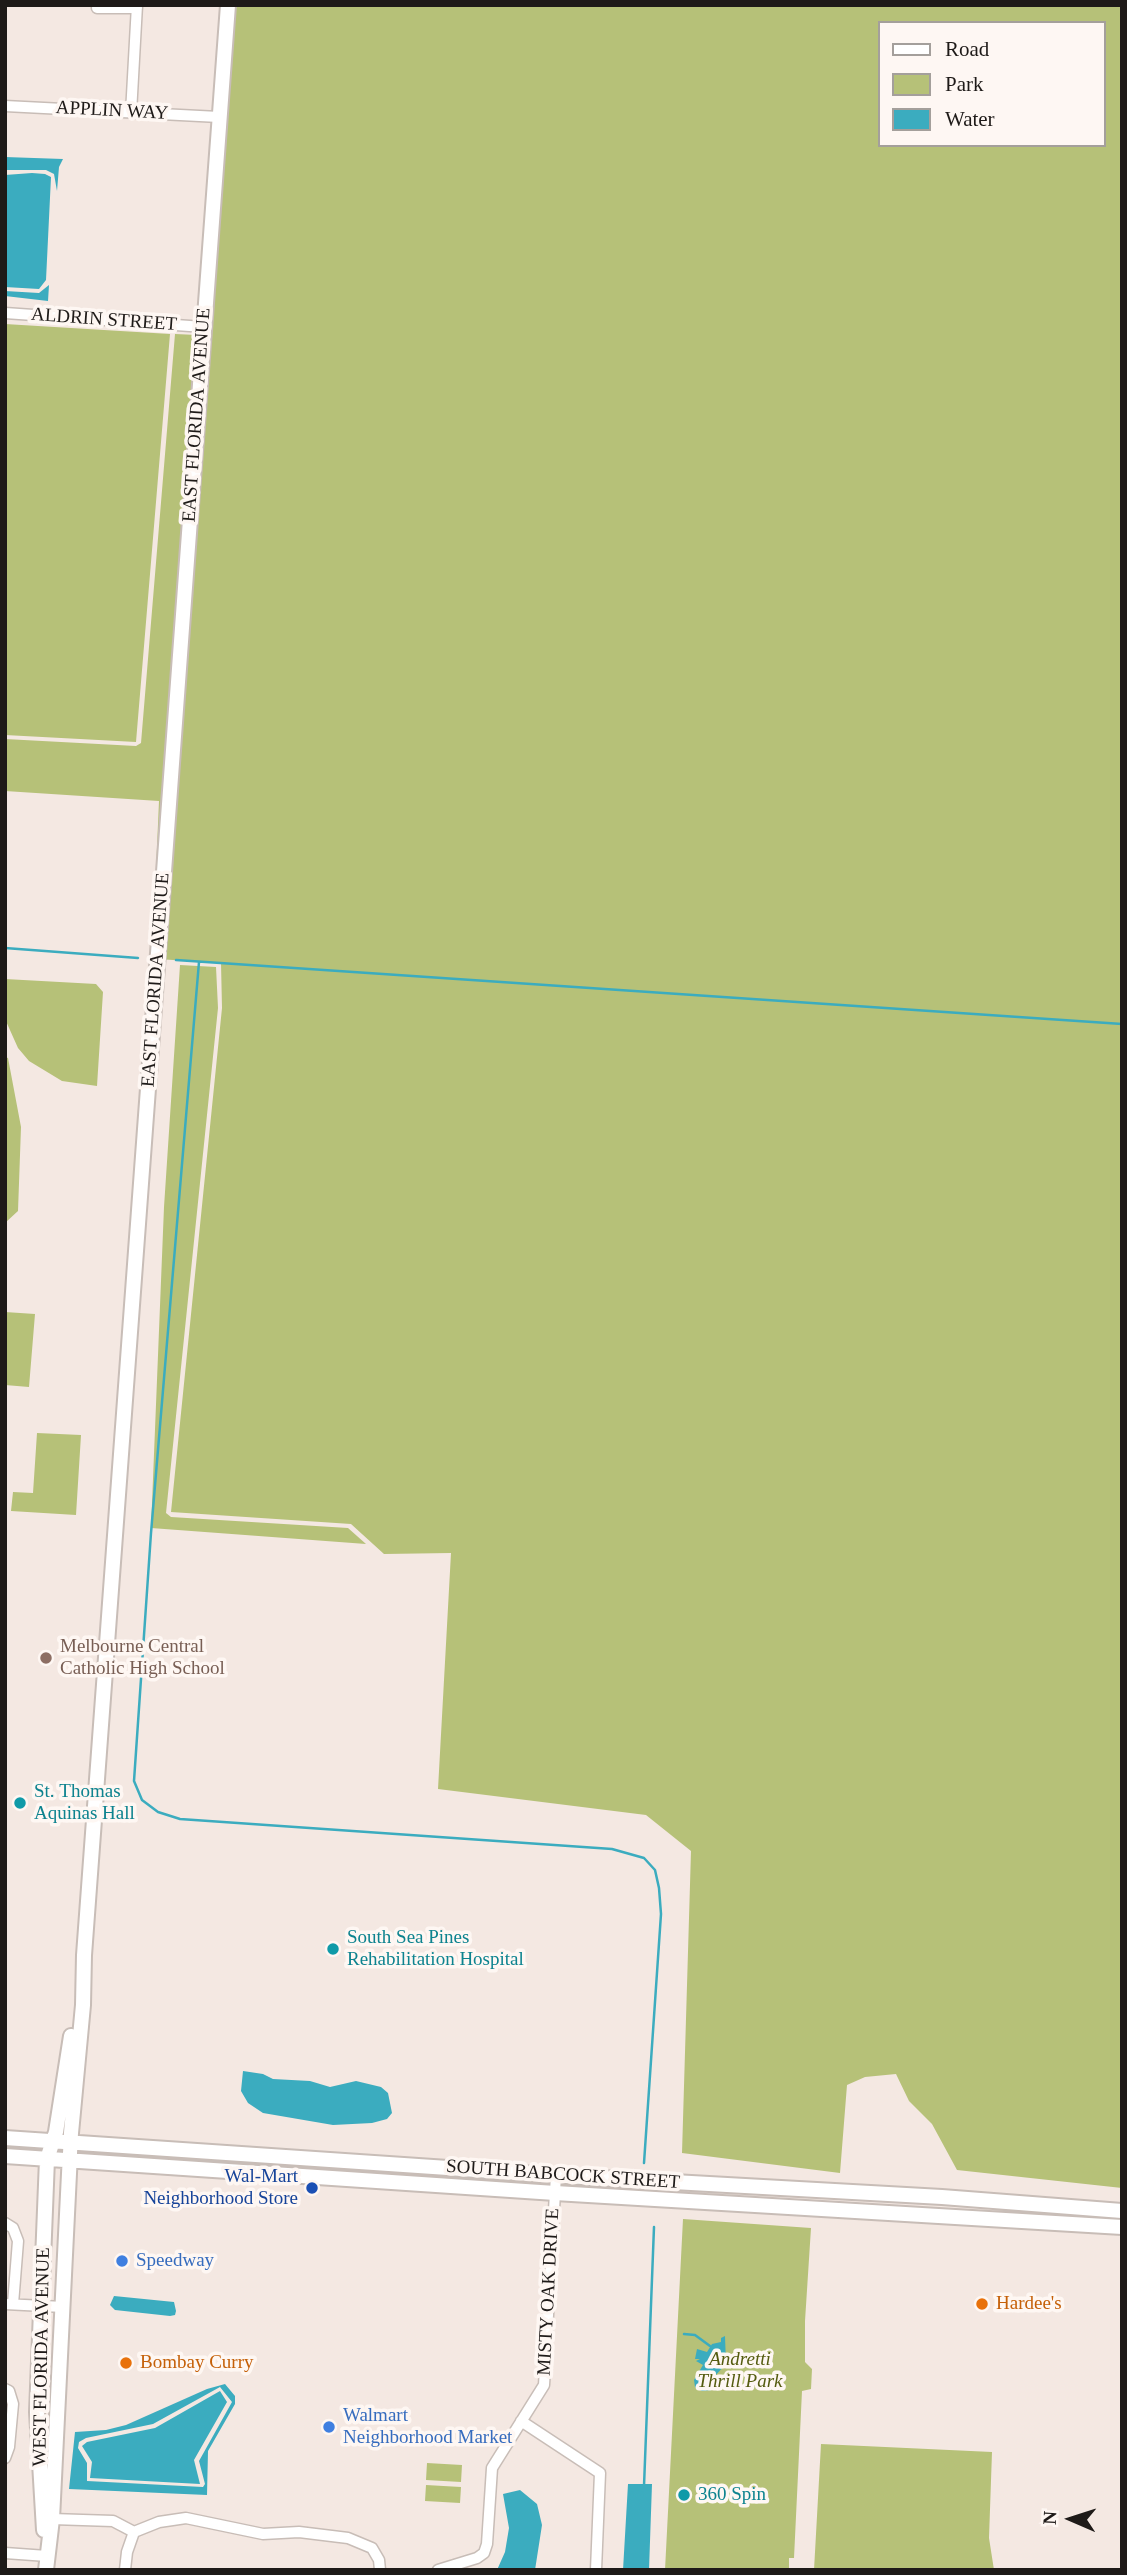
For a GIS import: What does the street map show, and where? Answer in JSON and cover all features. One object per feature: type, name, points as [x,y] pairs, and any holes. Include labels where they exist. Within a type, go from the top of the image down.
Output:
[{"type":"street","name":"EAST FLORIDA AVENUE","points":[[69,2160],[83,2005],[83,1955],[228,5]]},
{"type":"street","points":[[97,8],[137,7],[131,113]]},
{"type":"street","name":"APPLIN WAY","points":[[5,106],[219,117]]},
{"type":"street","name":"ALDRIN STREET","points":[[5,313],[204,327]]},
{"type":"street","name":"EAST FLORIDA AVENUE","points":[[47,2159],[54,2143],[83,1955]]},
{"type":"street","name":"SOUTH BABCOCK STREET","points":[[5,2138],[556,2175],[928,2196],[1122,2211]]},
{"type":"street","name":"SOUTH BABCOCK STREET","points":[[5,2156],[1122,2227]]},
{"type":"street","name":"WEST FLORIDA AVENUE","points":[[46,2563],[37,2412],[47,2159]]},
{"type":"street","name":"WEST FLORIDA AVENUE","points":[[46,2563],[52,2519],[69,2160]]},
{"type":"street","name":"MISTY OAK DRIVE","points":[[438,2570],[450,2568],[484,2553],[487,2544],[492,2468],[544,2385],[556,2175]]},
{"type":"street","points":[[5,2223],[13,2228],[18,2241],[9,2304],[63,2307]]},
{"type":"street","points":[[5,2389],[9,2391],[13,2404],[9,2447],[5,2458]]},
{"type":"street","points":[[521,2421],[600,2473],[596,2570]]},
{"type":"street","points":[[125,2570],[134,2532],[159,2522],[186,2518],[263,2534],[299,2532],[348,2538],[372,2548],[379,2560],[380,2570]]},
{"type":"street","points":[[52,2519],[113,2521],[134,2532]]},
{"type":"street","points":[[5,2553],[46,2563]]},
{"type":"green space","points":[[228,5],[1122,5],[1122,2188],[957,2170],[932,2124],[909,2101],[896,2074],[865,2077],[847,2085],[840,2173],[682,2153],[691,1851],[646,1815],[438,1789],[451,1553],[384,1554],[351,1524],[171,1512],[222,1008],[221,963],[157,959]]},
{"type":"green space","points":[[5,324],[170,334],[136,742],[5,735]]},
{"type":"green space","points":[[175,334],[197,335],[153,940],[159,801],[5,791],[5,739],[136,746],[141,743]]},
{"type":"green space","points":[[180,965],[216,967],[218,1008],[166,1513],[171,1517],[348,1528],[366,1544],[151,1528],[164,1207]]},
{"type":"green space","points":[[5,979],[96,984],[103,992],[97,1086],[62,1081],[29,1061],[18,1048],[5,1019]]},
{"type":"green space","points":[[5,1057],[8,1058],[21,1127],[18,1211],[5,1223]]},
{"type":"green space","points":[[5,1312],[35,1314],[29,1387],[5,1385]]},
{"type":"green space","points":[[37,1433],[81,1435],[76,1515],[11,1511],[13,1492],[33,1493]]},
{"type":"green space","name":"Andretti Thrill Park","points":[[683,2219],[811,2228],[805,2362],[812,2369],[811,2389],[802,2391],[794,2558],[789,2558],[789,2570],[665,2570]]},
{"type":"green space","points":[[821,2444],[992,2452],[989,2538],[994,2570],[814,2570]]},
{"type":"green space","points":[[427,2463],[462,2465],[461,2482],[426,2480]]},
{"type":"green space","points":[[426,2485],[461,2487],[460,2503],[425,2501]]},
{"type":"water","points":[[5,157],[63,159],[59,167],[57,191],[54,174],[46,170],[5,170]]},
{"type":"water","points":[[32,173],[51,177],[46,280],[39,289],[5,287],[5,175]]},
{"type":"water","points":[[49,285],[48,301],[5,296],[5,291],[39,293]]},
{"type":"water","points":[[243,2071],[263,2074],[273,2079],[310,2081],[330,2087],[356,2081],[381,2087],[388,2093],[392,2113],[387,2119],[372,2123],[333,2125],[263,2113],[248,2103],[241,2091]]},
{"type":"water","points":[[114,2296],[174,2302],[175,2315],[115,2310],[110,2305]]},
{"type":"water","points":[[725,2336],[726,2364],[714,2377],[712,2390],[702,2391],[695,2387],[694,2380],[703,2365],[696,2361],[700,2359],[695,2359],[697,2349],[707,2352],[712,2344],[721,2342],[721,2338]]},
{"type":"water","points":[[225,2384],[235,2396],[235,2404],[208,2451],[207,2495],[69,2489],[75,2432],[106,2430],[126,2425],[207,2389]],"holes":[[[220,2387],[232,2402],[199,2461],[205,2484],[203,2487],[87,2481],[87,2463],[78,2448],[79,2442],[86,2438],[153,2424]]]},
{"type":"water","points":[[220,2391],[227,2402],[194,2460],[200,2484],[90,2478],[92,2462],[82,2446],[87,2442],[155,2428]]},
{"type":"water","points":[[628,2484],[652,2484],[649,2570],[623,2570]]},
{"type":"water","points":[[520,2490],[537,2504],[542,2525],[535,2570],[497,2570],[505,2552],[509,2528],[503,2494]]},
{"type":"waterway","points":[[5,948],[138,958]]},
{"type":"waterway","points":[[176,960],[1122,1024]]},
{"type":"waterway","points":[[199,962],[151,1533],[134,1781],[142,1800],[158,1812],[180,1819],[612,1849],[644,1858],[655,1870],[661,1914],[644,2163]]},
{"type":"waterway","points":[[644,2486],[654,2227]]},
{"type":"waterway","points":[[684,2334],[695,2335],[710,2346]]},
{"type":"place","name":"Melbourne Central Catholic High School","points":[[46,1658]]},
{"type":"place","name":"St. Thomas Aquinas Hall","points":[[20,1803]]},
{"type":"place","name":"South Sea Pines Rehabilitation Hospital","points":[[333,1949]]},
{"type":"place","name":"Wal-Mart Neighborhood Store","points":[[312,2188]]},
{"type":"place","name":"Speedway","points":[[122,2261]]},
{"type":"place","name":"Hardee's","points":[[982,2304]]},
{"type":"place","name":"Bombay Curry","points":[[126,2363]]},
{"type":"place","name":"Walmart Neighborhood Market","points":[[329,2427]]},
{"type":"place","name":"360 Spin","points":[[684,2495]]}]
